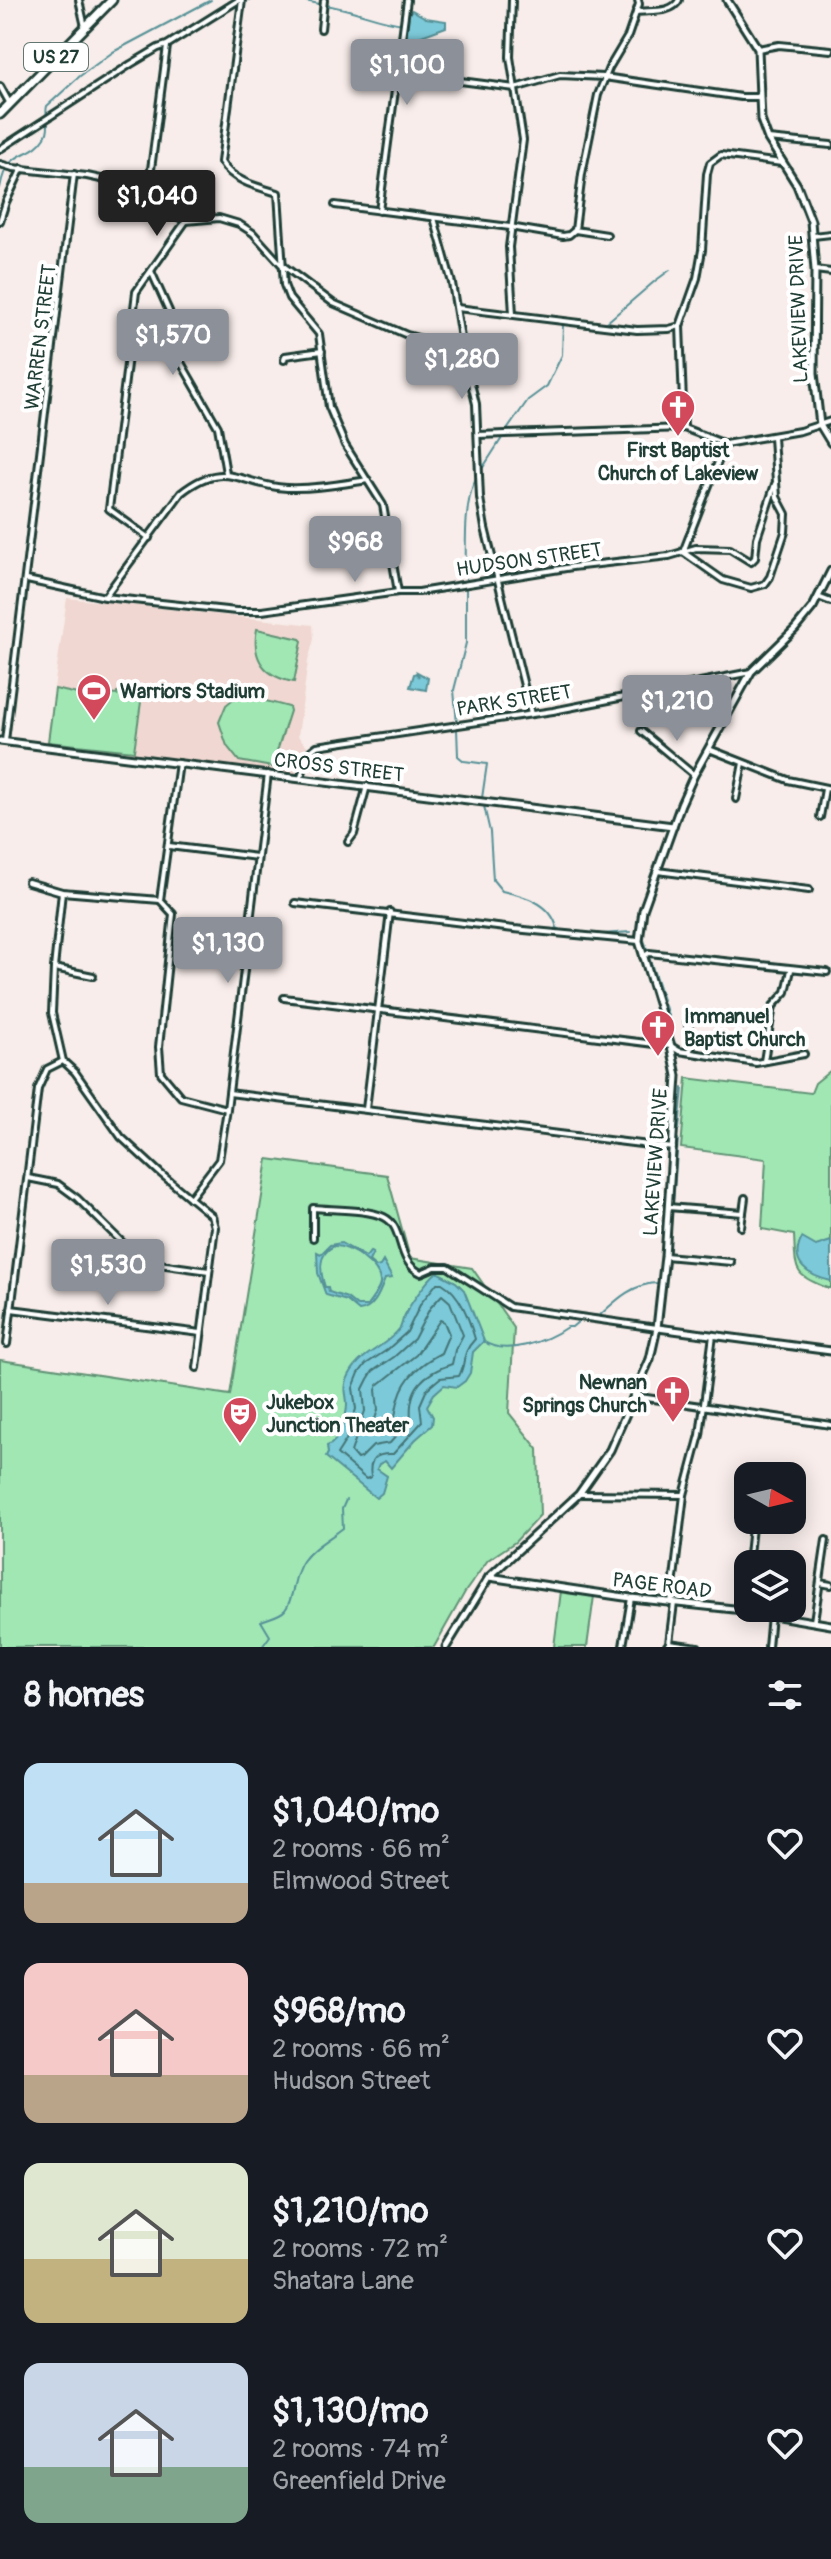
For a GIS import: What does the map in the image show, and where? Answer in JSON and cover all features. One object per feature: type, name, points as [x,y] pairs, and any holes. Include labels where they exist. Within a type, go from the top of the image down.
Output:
[{"type":"highway","name":"US 27","points":[[0,114],[112,0]]},
{"type":"main road","name":"LAKEVIEW DRIVE","points":[[727,0],[758,49],[761,120],[768,139],[806,205],[813,236],[815,270],[814,373],[820,425],[831,443]]},
{"type":"main road","name":"LAKEVIEW DRIVE","points":[[446,1647],[489,1577],[579,1494],[610,1450],[650,1359],[657,1328],[665,1256],[677,1076],[639,941],[643,910],[694,775],[751,672],[795,629],[818,597],[831,571]]},
{"type":"main road","name":"CROSS STREET","points":[[3,741],[673,826]]},
{"type":"main road","points":[[657,1328],[831,1351]]},
{"type":"main road","name":"PAGE ROAD","points":[[489,1577],[734,1609]]},
{"type":"main road","name":"PAGE ROAD","points":[[806,1620],[831,1625]]},
{"type":"street","points":[[79,0],[85,27]]},
{"type":"street","points":[[0,149],[131,64],[240,0]]},
{"type":"street","points":[[240,0],[221,162],[226,170],[251,184],[278,193],[284,285],[289,298],[319,334],[329,407],[345,445],[383,505],[398,592]]},
{"type":"street","points":[[321,29],[324,0]]},
{"type":"street","points":[[379,211],[407,0]]},
{"type":"street","points":[[512,0],[510,57],[522,125],[523,154],[510,227],[513,314]]},
{"type":"street","points":[[335,205],[569,235],[575,230],[588,144],[604,77],[628,36],[638,0]]},
{"type":"street","points":[[636,12],[672,9],[679,0]]},
{"type":"street","points":[[0,164],[110,181],[146,180],[152,172],[167,45]]},
{"type":"street","points":[[758,49],[779,45],[831,50]]},
{"type":"street","points":[[398,73],[515,88],[560,75],[604,77],[741,97],[760,97]]},
{"type":"street","points":[[0,86],[10,104]]},
{"type":"street","points":[[768,139],[831,145]]},
{"type":"street","points":[[684,428],[680,326],[697,278],[710,163],[724,155],[782,163]]},
{"type":"street","points":[[0,221],[22,168]]},
{"type":"street","name":"WARREN STREET","points":[[3,741],[27,580],[74,174]]},
{"type":"street","points":[[110,181],[186,221],[219,218],[239,224],[253,233],[281,264],[333,303],[407,335],[463,350]]},
{"type":"street","points":[[434,218],[452,283],[476,404],[480,498],[531,714]]},
{"type":"street","points":[[149,538],[109,509],[136,292],[186,221]]},
{"type":"street","points":[[575,230],[607,235]]},
{"type":"street","points":[[813,236],[831,234]]},
{"type":"street","points":[[815,270],[831,272]]},
{"type":"street","points":[[151,271],[169,311],[179,359],[218,427],[226,473]]},
{"type":"street","points":[[457,308],[637,330],[680,326]]},
{"type":"street","points":[[314,327],[320,322]]},
{"type":"street","points":[[284,360],[285,356],[300,352],[322,351]]},
{"type":"street","points":[[478,435],[684,428],[725,444],[773,437],[831,421]]},
{"type":"street","points":[[725,444],[683,552],[723,580],[751,588],[765,584],[770,577],[785,532],[786,514],[777,497],[775,484],[773,437]]},
{"type":"street","points":[[105,597],[181,493],[194,483],[226,473],[267,486],[287,488],[368,480]]},
{"type":"street","name":"HUDSON STREET","points":[[27,580],[105,597],[262,611],[398,592],[419,592],[718,547],[730,549],[751,562],[755,558],[757,538],[775,484]]},
{"type":"street","points":[[818,597],[831,602]]},
{"type":"street","name":"PARK STREET","points":[[301,777],[308,753],[317,746],[531,714],[751,672]]},
{"type":"street","points":[[674,689],[682,715]]},
{"type":"street","points":[[641,731],[694,775]]},
{"type":"street","points":[[709,749],[788,780],[828,789],[820,817]]},
{"type":"street","points":[[160,900],[179,763]]},
{"type":"street","points":[[736,799],[743,763]]},
{"type":"street","points":[[190,1198],[219,1160],[268,774]]},
{"type":"street","points":[[348,842],[354,834],[367,786]]},
{"type":"street","points":[[169,846],[257,857]]},
{"type":"street","points":[[656,871],[809,890]]},
{"type":"street","points":[[28,882],[62,892],[160,900],[173,914],[159,1047],[161,1073],[181,1097],[227,1109]]},
{"type":"street","points":[[62,892],[52,1013],[63,1061],[75,1072],[121,1137],[212,1216],[215,1227],[197,1368]]},
{"type":"street","points":[[295,903],[639,941]]},
{"type":"street","points":[[366,1109],[390,912]]},
{"type":"street","points":[[643,957],[649,953],[827,972]]},
{"type":"street","points":[[54,968],[93,976]]},
{"type":"street","points":[[764,1061],[773,1006],[786,992],[791,970]]},
{"type":"street","points":[[284,998],[671,1046],[679,1051],[756,1063],[804,1054]]},
{"type":"street","points":[[687,1020],[693,1044],[689,1052]]},
{"type":"street","points":[[7,1344],[38,1089],[47,1069],[63,1061]]},
{"type":"street","points":[[229,1093],[673,1148]]},
{"type":"street","points":[[28,1178],[58,1184],[77,1198],[134,1254],[159,1264],[209,1271]]},
{"type":"street","points":[[741,1227],[745,1198]]},
{"type":"street","points":[[668,1207],[743,1213]]},
{"type":"street","points":[[313,1238],[313,1208],[386,1217],[394,1226],[405,1260],[412,1269],[421,1273],[435,1267],[448,1267],[510,1307],[657,1328]]},
{"type":"street","points":[[665,1256],[731,1262]]},
{"type":"street","points":[[11,1309],[201,1333]]},
{"type":"street","points":[[698,1647],[667,1645],[684,1495],[705,1409],[713,1335]]},
{"type":"street","points":[[633,1396],[705,1409],[831,1425]]},
{"type":"street","points":[[579,1494],[684,1495]]},
{"type":"street","points":[[814,1621],[826,1540]]},
{"type":"street","points":[[820,1583],[831,1585]]},
{"type":"street","points":[[623,1646],[631,1598]]},
{"type":"street","points":[[768,1647],[770,1622]]},
{"type":"shaded area","points":[[67,598],[313,625],[314,639],[298,736],[308,747],[295,775],[46,744]]},
{"type":"green space","points":[[257,629],[302,641],[294,682],[275,676],[262,665],[256,649]]},
{"type":"green space","name":"Warriors Stadium","points":[[55,689],[82,695],[83,692],[135,694],[141,702],[134,751],[48,742]]},
{"type":"green space","points":[[239,694],[289,707],[272,767],[239,761],[227,746],[219,722],[226,705]]},
{"type":"green space","points":[[831,1070],[831,1288],[828,1288],[808,1279],[798,1270],[794,1235],[762,1229],[766,1159],[681,1148],[687,1078],[811,1093],[815,1083]]},
{"type":"green space","points":[[268,1159],[387,1175],[410,1258],[472,1268],[514,1328],[509,1413],[538,1449],[540,1515],[515,1542],[488,1560],[465,1592],[434,1647],[0,1647],[0,1360],[230,1395]]},
{"type":"green space","points":[[561,1591],[594,1596],[587,1647],[554,1647]]},
{"type":"water","points":[[412,10],[426,18],[446,21],[446,27],[409,38],[408,14]]},
{"type":"water","points":[[417,672],[428,678],[426,690],[410,687],[414,674],[419,677]]},
{"type":"water","points":[[802,1238],[816,1246],[831,1241],[831,1281],[808,1272],[799,1262],[798,1247]]},
{"type":"water","points":[[341,1243],[366,1257],[373,1253],[369,1261],[376,1267],[383,1261],[392,1278],[385,1279],[376,1300],[364,1310],[359,1311],[347,1301],[326,1295],[318,1273],[317,1252],[321,1254],[330,1245]],"holes":[[[340,1247],[363,1258],[379,1277],[378,1290],[367,1306],[357,1306],[325,1287],[322,1259],[329,1249]]]},
{"type":"water","points":[[437,1272],[464,1290],[484,1341],[473,1352],[470,1373],[465,1381],[457,1387],[444,1385],[434,1394],[427,1406],[433,1417],[432,1425],[391,1468],[385,1461],[379,1464],[377,1469],[387,1476],[382,1493],[376,1498],[326,1457],[327,1446],[339,1435],[344,1422],[347,1404],[345,1387],[352,1371],[364,1357],[394,1335],[414,1300]]},
{"type":"waterway","points":[[0,188],[8,166],[45,137],[48,129],[47,106],[80,76],[113,52],[211,0]]},
{"type":"waterway","points":[[245,0],[259,0]]},
{"type":"waterway","points":[[300,0],[404,24]]},
{"type":"waterway","points":[[606,323],[670,270]]},
{"type":"waterway","points":[[507,430],[528,400],[547,386],[562,355],[563,324]]},
{"type":"waterway","points":[[482,469],[502,438]]},
{"type":"waterway","points":[[466,579],[467,513],[476,478]]},
{"type":"waterway","points":[[457,724],[454,690],[466,643],[466,587]]},
{"type":"waterway","points":[[457,729],[458,756],[464,761],[487,764],[482,798]]},
{"type":"waterway","points":[[484,806],[490,832],[493,880],[502,891],[536,902],[549,912],[561,930],[601,934],[631,932]]},
{"type":"waterway","points":[[643,937],[647,949]]},
{"type":"waterway","points":[[649,957],[663,1000]]},
{"type":"waterway","points":[[665,1006],[668,1016]]},
{"type":"waterway","points":[[679,1129],[683,1088]]},
{"type":"waterway","points":[[673,1204],[678,1139]]},
{"type":"waterway","points":[[669,1254],[672,1211]]},
{"type":"waterway","points":[[665,1281],[668,1260]]},
{"type":"waterway","points":[[583,1314],[599,1316],[633,1289],[659,1283]]},
{"type":"waterway","points":[[483,1341],[503,1348],[526,1345],[572,1327],[579,1321]]},
{"type":"waterway","points":[[262,1647],[270,1636],[261,1621],[285,1610],[303,1561],[316,1547],[343,1528],[342,1509],[346,1500]]},
{"type":"place","name":"First Baptist Church of Lakeview","points":[[678,438]]},
{"type":"place","name":"Warriors Stadium","points":[[94,722]]},
{"type":"place","name":"Immanuel Baptist Church","points":[[658,1058]]},
{"type":"place","name":"Newnan Springs Church","points":[[673,1424]]},
{"type":"place","name":"Jukebox Junction Theater","points":[[240,1445]]}]
